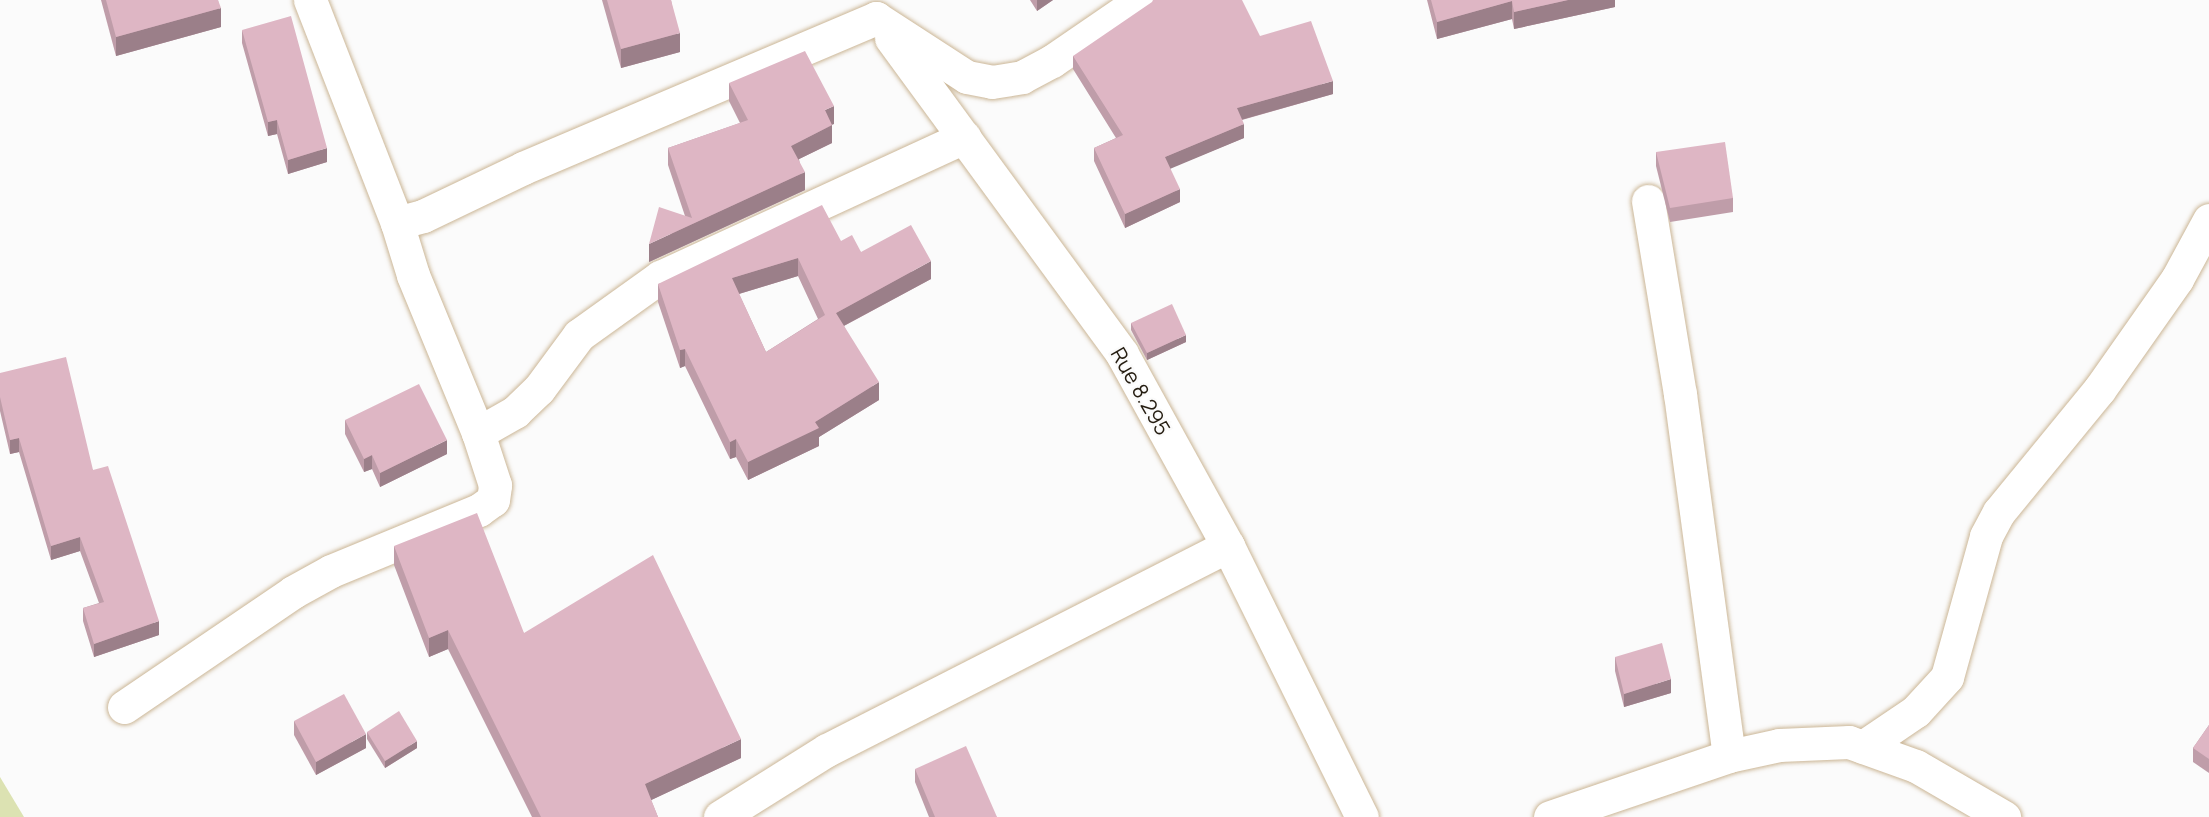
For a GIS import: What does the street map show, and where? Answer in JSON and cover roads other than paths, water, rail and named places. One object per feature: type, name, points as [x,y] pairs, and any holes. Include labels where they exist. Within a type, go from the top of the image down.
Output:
[{"type":"street","points":[[124,707],[293,592],[331,571],[479,510],[493,500],[495,485],[478,433],[413,275],[397,223],[310,0]]},
{"type":"street","points":[[397,223],[423,216],[870,9],[967,77],[992,82],[1022,77],[1042,66],[1141,0]]},
{"type":"street","name":"Rue 8.295","points":[[870,9],[1122,354],[1228,546],[1362,817]]},
{"type":"street","points":[[478,433],[515,412],[539,389],[579,335],[660,277],[964,137]]},
{"type":"street","points":[[1648,201],[1680,394],[1729,756]]},
{"type":"street","points":[[1863,747],[1916,711],[1947,677],[1986,536],[1999,512],[2099,390],[2177,279],[2209,220]]},
{"type":"street","points":[[720,817],[837,745],[1228,546]]},
{"type":"street","points":[[1550,817],[1729,756],[1779,745],[1849,742],[1916,766],[2004,817]]}]
